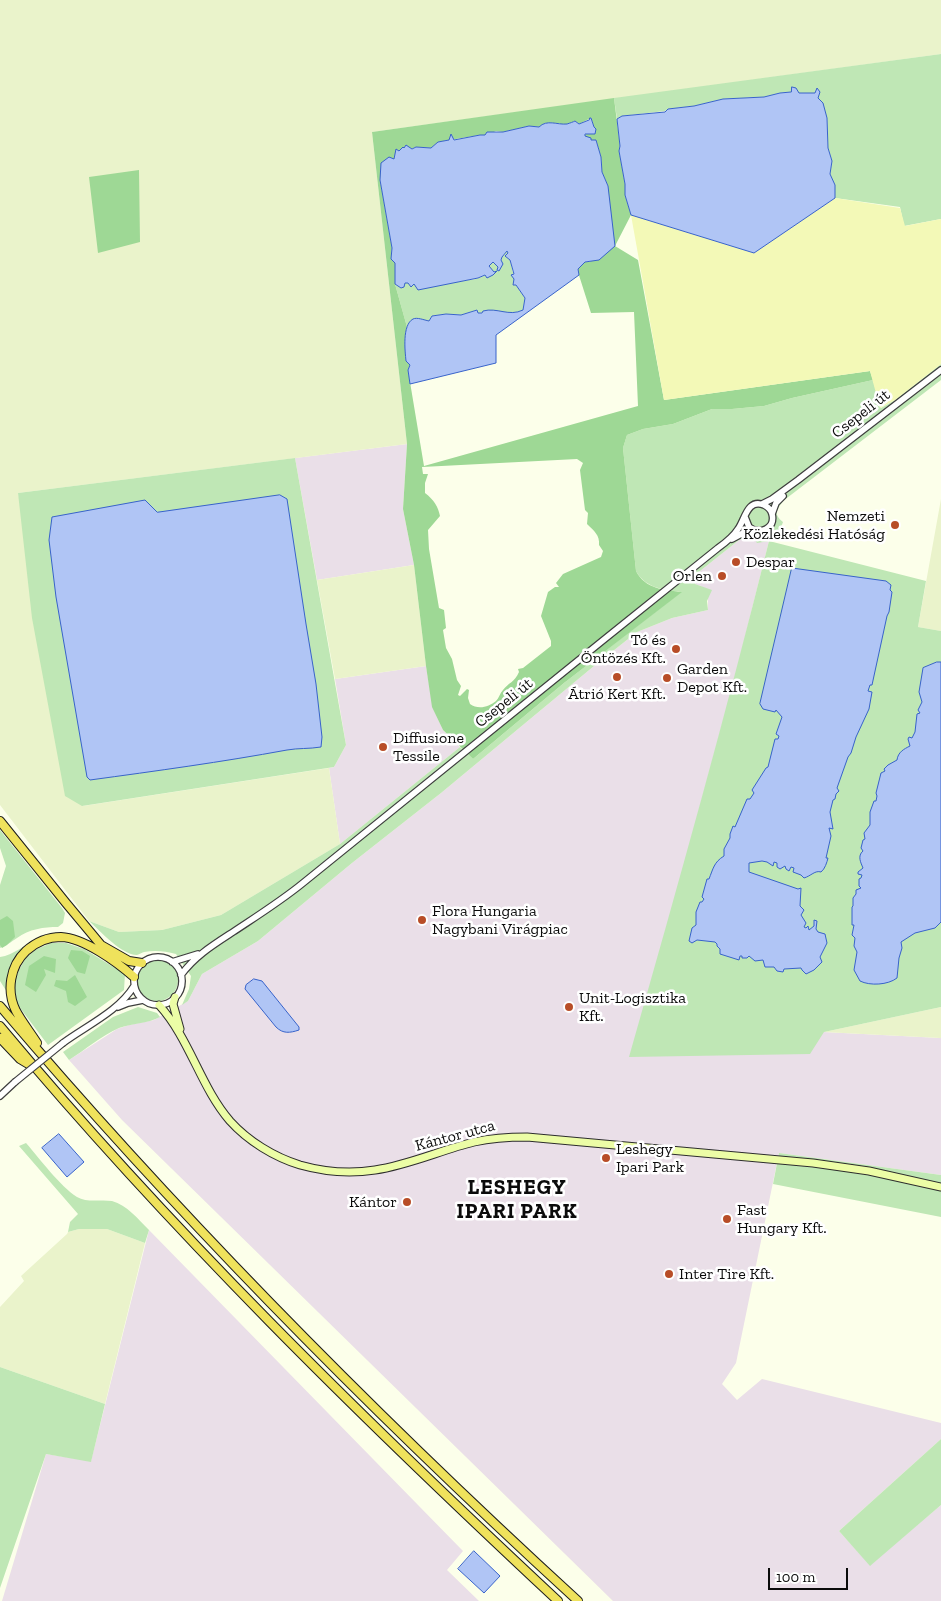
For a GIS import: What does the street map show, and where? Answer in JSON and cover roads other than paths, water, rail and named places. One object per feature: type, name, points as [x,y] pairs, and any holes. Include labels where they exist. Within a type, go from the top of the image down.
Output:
[{"type":"highway","points":[[0,821],[101,945],[129,961],[142,962]]},
{"type":"highway","points":[[58,1074],[15,1010],[11,982],[12,972],[21,956],[42,940],[62,937],[88,947],[124,968],[134,977]]},
{"type":"highway","points":[[0,1006],[58,1074],[166,1193],[287,1320],[424,1455],[578,1601]]},
{"type":"highway","points":[[0,1026],[114,1157],[245,1296],[426,1476],[556,1599]]},
{"type":"highway","points":[[0,1038],[20,1059],[38,1071]]},
{"type":"main road","points":[[175,998],[175,1013],[183,1039]]},
{"type":"main road","points":[[159,1004],[183,1039]]},
{"type":"main road","name":"Kántor utca","points":[[183,1039],[206,1086],[232,1123],[270,1152],[287,1160],[313,1168],[341,1172],[375,1170],[392,1167],[472,1143],[508,1137],[527,1137],[813,1163],[869,1171],[941,1187]]},
{"type":"street","name":"Csepeli út","points":[[762,504],[772,500],[941,370]]},
{"type":"street","name":"Csepeli út","points":[[772,514],[776,503],[798,480]]},
{"type":"street","points":[[755,504],[762,504],[772,514],[772,522],[761,531],[753,530],[747,525],[745,517],[749,507],[755,504]]},
{"type":"street","name":"Csepeli út","points":[[200,954],[295,890],[645,605],[726,542],[738,530],[745,517]]},
{"type":"street","name":"Csepeli út","points":[[726,542],[753,530]]},
{"type":"street","points":[[172,962],[200,954]]},
{"type":"street","points":[[181,975],[200,954]]},
{"type":"street","points":[[154,957],[160,957],[172,962],[178,968],[181,975],[181,987],[175,998],[159,1004],[151,1004],[144,1000],[134,986],[136,971],[142,962],[154,957]]},
{"type":"street","points":[[0,1096],[63,1043],[124,1000],[134,986]]},
{"type":"street","points":[[111,1010],[128,1003],[144,1000]]},
{"type":"water","points":[[792,87],[796,88],[799,93],[815,93],[817,88],[820,92],[818,98],[823,103],[827,118],[828,148],[832,161],[830,174],[835,185],[835,198],[754,253],[631,215],[625,195],[617,119],[622,116],[665,112],[668,109],[694,106],[723,99],[764,97],[791,92]]},
{"type":"water","points":[[590,118],[596,129],[595,134],[585,134],[585,136],[591,138],[591,140],[596,140],[601,157],[602,172],[608,186],[615,246],[599,260],[585,262],[578,269],[579,275],[496,335],[496,363],[410,384],[408,370],[410,365],[406,361],[405,338],[407,327],[413,319],[419,318],[429,321],[432,316],[446,314],[461,315],[477,310],[478,313],[493,310],[513,313],[523,310],[525,298],[516,285],[513,285],[514,279],[511,275],[514,274],[510,260],[505,256],[508,253],[507,251],[502,257],[503,264],[499,271],[493,262],[489,266],[494,272],[497,271],[487,278],[485,275],[418,290],[414,284],[411,287],[408,283],[405,283],[404,287],[401,288],[395,284],[395,263],[391,259],[392,248],[380,180],[381,163],[389,157],[394,159],[396,149],[399,151],[406,145],[412,149],[416,147],[431,148],[438,142],[449,140],[451,134],[454,140],[485,135],[487,132],[503,132],[529,126],[539,127],[545,123],[567,124],[575,121],[579,124]]},
{"type":"water","points":[[280,495],[287,499],[316,684],[322,737],[321,747],[291,749],[90,780],[87,777],[56,597],[49,540],[52,517],[145,500],[157,512]]},
{"type":"water","points":[[792,568],[886,581],[891,585],[890,590],[892,592],[872,685],[870,685],[868,691],[872,692],[869,709],[848,757],[837,788],[839,791],[833,800],[830,812],[833,829],[829,828],[831,836],[825,867],[821,872],[815,872],[804,878],[793,872],[794,868],[791,867],[789,871],[785,866],[780,869],[777,867],[777,863],[774,862],[773,866],[762,861],[749,863],[749,872],[798,889],[801,888],[800,906],[804,910],[801,915],[806,923],[804,927],[808,926],[809,930],[814,926],[814,920],[817,921],[816,929],[818,932],[825,934],[827,943],[820,957],[822,962],[814,970],[806,974],[801,968],[784,969],[783,972],[777,971],[774,967],[765,967],[763,960],[755,961],[749,956],[742,958],[740,956],[739,960],[720,954],[720,949],[715,942],[697,940],[692,943],[689,941],[692,928],[696,925],[696,912],[700,902],[704,899],[702,897],[707,879],[709,879],[716,863],[724,856],[724,849],[730,838],[733,826],[735,827],[747,799],[750,799],[754,793],[752,790],[768,767],[775,739],[778,739],[779,736],[776,734],[782,717],[776,710],[775,712],[763,709],[760,704]]},
{"type":"water","points":[[941,662],[941,922],[935,928],[915,933],[901,942],[902,948],[897,978],[884,983],[869,984],[860,981],[854,970],[857,952],[854,946],[855,938],[852,935],[854,925],[852,925],[853,898],[856,890],[861,888],[859,886],[859,879],[862,875],[858,874],[858,872],[863,868],[860,857],[863,851],[861,848],[863,840],[865,839],[864,833],[870,825],[870,812],[874,801],[876,801],[881,773],[885,771],[884,769],[888,765],[897,760],[902,751],[910,746],[908,739],[909,737],[912,738],[915,732],[917,714],[920,713],[918,710],[922,702],[919,692],[923,668]]},
{"type":"water","points":[[254,979],[262,981],[299,1027],[299,1030],[287,1032],[281,1031],[276,1027],[245,989],[246,985]]},
{"type":"water","points":[[59,1134],[84,1162],[67,1177],[42,1148]]},
{"type":"water","points":[[474,1551],[500,1576],[484,1593],[458,1569]]},
{"type":"place","name":"Nemzeti Közlekedési Hatóság","points":[[895,525]]},
{"type":"place","name":"Despar","points":[[736,562]]},
{"type":"place","name":"Orlen","points":[[722,576]]},
{"type":"place","name":"Tó és Öntözés Kft.","points":[[676,649]]},
{"type":"place","name":"Átrió Kert Kft.","points":[[617,677]]},
{"type":"place","name":"Garden Depot Kft.","points":[[667,678]]},
{"type":"place","name":"Diffusione Tessile","points":[[383,747]]},
{"type":"place","name":"Flora Hungaria Nagybani Virágpiac","points":[[422,920]]},
{"type":"place","name":"Unit-Logisztika Kft.","points":[[569,1007]]},
{"type":"place","name":"Leshegy Ipari Park","points":[[606,1158]]},
{"type":"place","name":"Kántor","points":[[407,1202]]},
{"type":"place","name":"Fast Hungary Kft.","points":[[727,1219]]},
{"type":"place","name":"Inter Tire Kft.","points":[[669,1274]]},
{"type":"district","name":"LESHEGY IPARI PARK","points":[[517,1200]]}]
